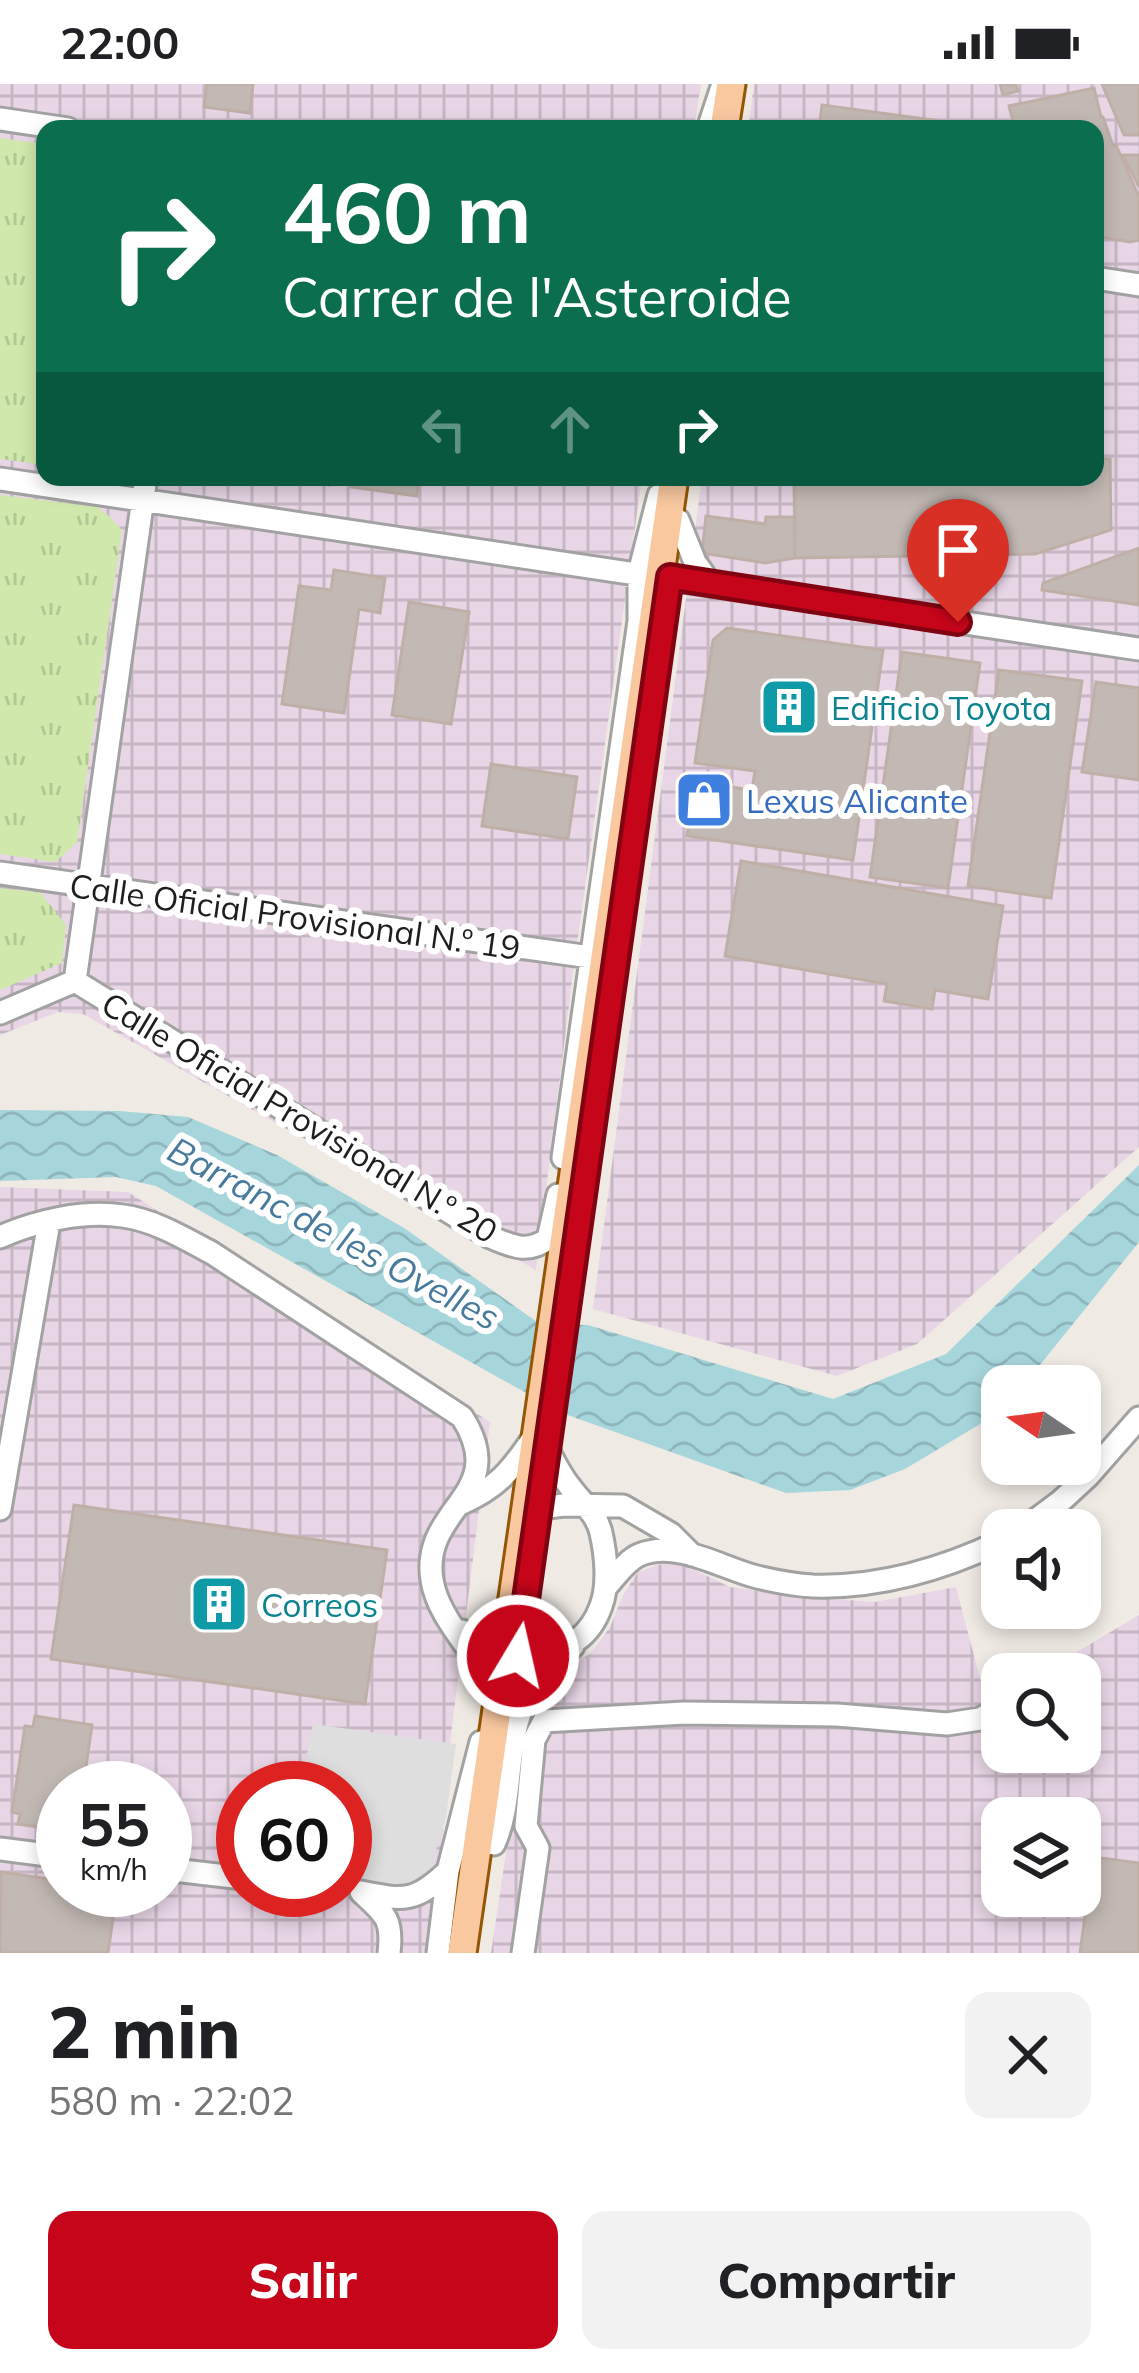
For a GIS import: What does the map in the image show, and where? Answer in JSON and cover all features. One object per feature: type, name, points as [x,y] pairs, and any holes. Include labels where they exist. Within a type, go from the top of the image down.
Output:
[{"type":"main road","points":[[725,120],[731,84]]},
{"type":"main road","points":[[731,84],[733,120]]},
{"type":"main road","points":[[462,1953],[500,1659],[544,1439],[672,486]]},
{"type":"main road","points":[[657,575],[678,520],[683,486]]},
{"type":"main road","points":[[479,1953],[494,1844],[500,1659]]},
{"type":"street","points":[[713,120],[731,84]]},
{"type":"street","points":[[0,119],[36,124]]},
{"type":"street","points":[[1104,279],[1139,285]]},
{"type":"street","points":[[0,478],[36,484]]},
{"type":"street","points":[[50,486],[1139,649]]},
{"type":"street","points":[[75,981],[145,486]]},
{"type":"street","points":[[590,957],[639,621],[657,575],[661,486]]},
{"type":"street","points":[[678,520],[695,562],[712,586]]},
{"type":"street","name":"Calle Oficial Provisional N.º 19","points":[[0,873],[590,957]]},
{"type":"street","name":"Calle Oficial Provisional N.º 20","points":[[0,1013],[75,981],[490,1237],[521,1249],[535,1248],[548,1239],[555,1216],[590,957]]},
{"type":"street","points":[[0,1237],[69,1216],[123,1216],[170,1231],[212,1252],[445,1403],[462,1417],[479,1454],[477,1472],[448,1516],[432,1559],[432,1580],[447,1619],[500,1659],[578,1640]]},
{"type":"street","points":[[0,1509],[50,1222]]},
{"type":"street","points":[[1048,1509],[1088,1476],[1139,1418]]},
{"type":"street","points":[[459,1504],[486,1492],[544,1439],[572,1491],[586,1503],[601,1529],[606,1587],[600,1611],[563,1658],[542,1673],[527,1697],[515,1728],[502,1827],[494,1844]]},
{"type":"street","points":[[532,1514],[586,1503],[623,1506],[671,1534],[692,1555]]},
{"type":"street","points":[[606,1587],[637,1555],[666,1551],[810,1586],[869,1584],[960,1561],[981,1551]]},
{"type":"street","points":[[437,1953],[448,1871],[491,1728],[484,1705],[500,1659]]},
{"type":"street","points":[[523,1953],[538,1848],[526,1826],[535,1740],[544,1721],[684,1714],[837,1715],[947,1724],[981,1718]]},
{"type":"street","points":[[0,1849],[36,1854]]},
{"type":"street","points":[[372,1894],[398,1899],[426,1892],[448,1871]]},
{"type":"street","points":[[372,1905],[386,1915],[392,1933],[389,1953]]},
{"type":"shaded area","points":[[0,84],[701,84],[695,120],[36,120],[36,486],[641,486],[536,1270],[83,1014],[58,1012],[0,1035]]},
{"type":"shaded area","points":[[754,84],[1139,84],[1139,1147],[917,1344],[837,1376],[593,1309],[701,486],[1104,486],[1104,120],[749,120]]},
{"type":"shaded area","points":[[0,1187],[128,1192],[490,1422],[451,1735],[432,1953],[0,1953]]},
{"type":"shaded area","points":[[678,1562],[730,1587],[875,1602],[956,1587],[981,1682],[981,1773],[1101,1773],[1101,1653],[1075,1653],[1139,1615],[1139,1953],[491,1953],[526,1720],[544,1688],[591,1653],[638,1572]]},
{"type":"shaded area","points":[[313,1724],[456,1744],[446,1817],[428,1877],[391,1886],[372,1883],[372,1761],[305,1761]]},
{"type":"green space","points":[[0,138],[36,143],[36,464],[0,459]]},
{"type":"green space","points":[[0,495],[97,507],[122,530],[77,843],[55,862],[0,854]]},
{"type":"green space","points":[[0,888],[41,893],[66,925],[62,963],[0,990]]},
{"type":"water","name":"Barranc de les Ovelles","points":[[0,1110],[188,1117],[277,1155],[404,1228],[540,1324],[588,1325],[833,1399],[946,1354],[1139,1165],[1139,1242],[1040,1365],[981,1365],[981,1424],[905,1469],[850,1490],[786,1493],[562,1413],[156,1186],[116,1177],[0,1181]]},
{"type":"building","points":[[207,84],[253,84],[250,113],[204,107]]},
{"type":"building","points":[[1000,84],[1016,84],[1018,91],[1003,95]]},
{"type":"building","points":[[1102,84],[1139,84],[1139,135],[1124,135]]},
{"type":"building","points":[[1094,88],[1101,117],[1103,117],[1139,197],[1139,240],[1104,238],[1104,120],[1013,120],[1009,106]]},
{"type":"building","points":[[822,105],[933,120],[820,120]]},
{"type":"building","points":[[1123,155],[1139,155],[1139,187]]},
{"type":"building","points":[[1104,459],[1110,459],[1111,530],[1035,554],[795,558],[794,486],[1104,486]]},
{"type":"building","points":[[351,486],[418,486],[417,496]]},
{"type":"building","points":[[706,516],[765,524],[766,517],[795,517],[795,558],[765,563],[702,553]]},
{"type":"building","points":[[1139,548],[1139,605],[1042,590],[1043,583]]},
{"type":"building","points":[[334,570],[385,578],[380,613],[359,609],[344,713],[282,704],[299,586],[331,590]]},
{"type":"building","points":[[409,602],[469,612],[451,724],[392,715]]},
{"type":"building","name":"Edificio Toyota","points":[[727,628],[883,650],[853,860],[687,836],[694,782],[752,790],[755,771],[695,763],[713,640]]},
{"type":"building","points":[[902,652],[980,663],[948,888],[870,877]]},
{"type":"building","points":[[999,670],[1082,681],[1051,898],[968,886]]},
{"type":"building","points":[[1096,682],[1139,688],[1139,780],[1082,772]]},
{"type":"building","points":[[491,764],[577,777],[568,839],[482,826]]},
{"type":"building","points":[[741,861],[1003,906],[988,999],[935,990],[932,1009],[884,1001],[887,984],[725,956]]},
{"type":"building","name":"Correos","points":[[74,1505],[387,1550],[365,1704],[51,1659]]},
{"type":"building","points":[[35,1716],[92,1725],[87,1761],[36,1761],[36,1827],[18,1824],[20,1814],[12,1812],[25,1726],[33,1727]]},
{"type":"building","points":[[1101,1858],[1139,1863],[1139,1953],[1080,1953],[1085,1917],[1101,1917]]},
{"type":"building","points":[[1,1872],[36,1877],[36,1917],[113,1917],[108,1953],[0,1953]]},
{"type":"place","name":"Edificio Toyota","points":[[789,707]]},
{"type":"place","name":"Lexus Alicante","points":[[704,800]]},
{"type":"place","name":"Correos","points":[[219,1604]]},
{"type":"route","points":[[518,1656],[670,577],[958,622]]}]
